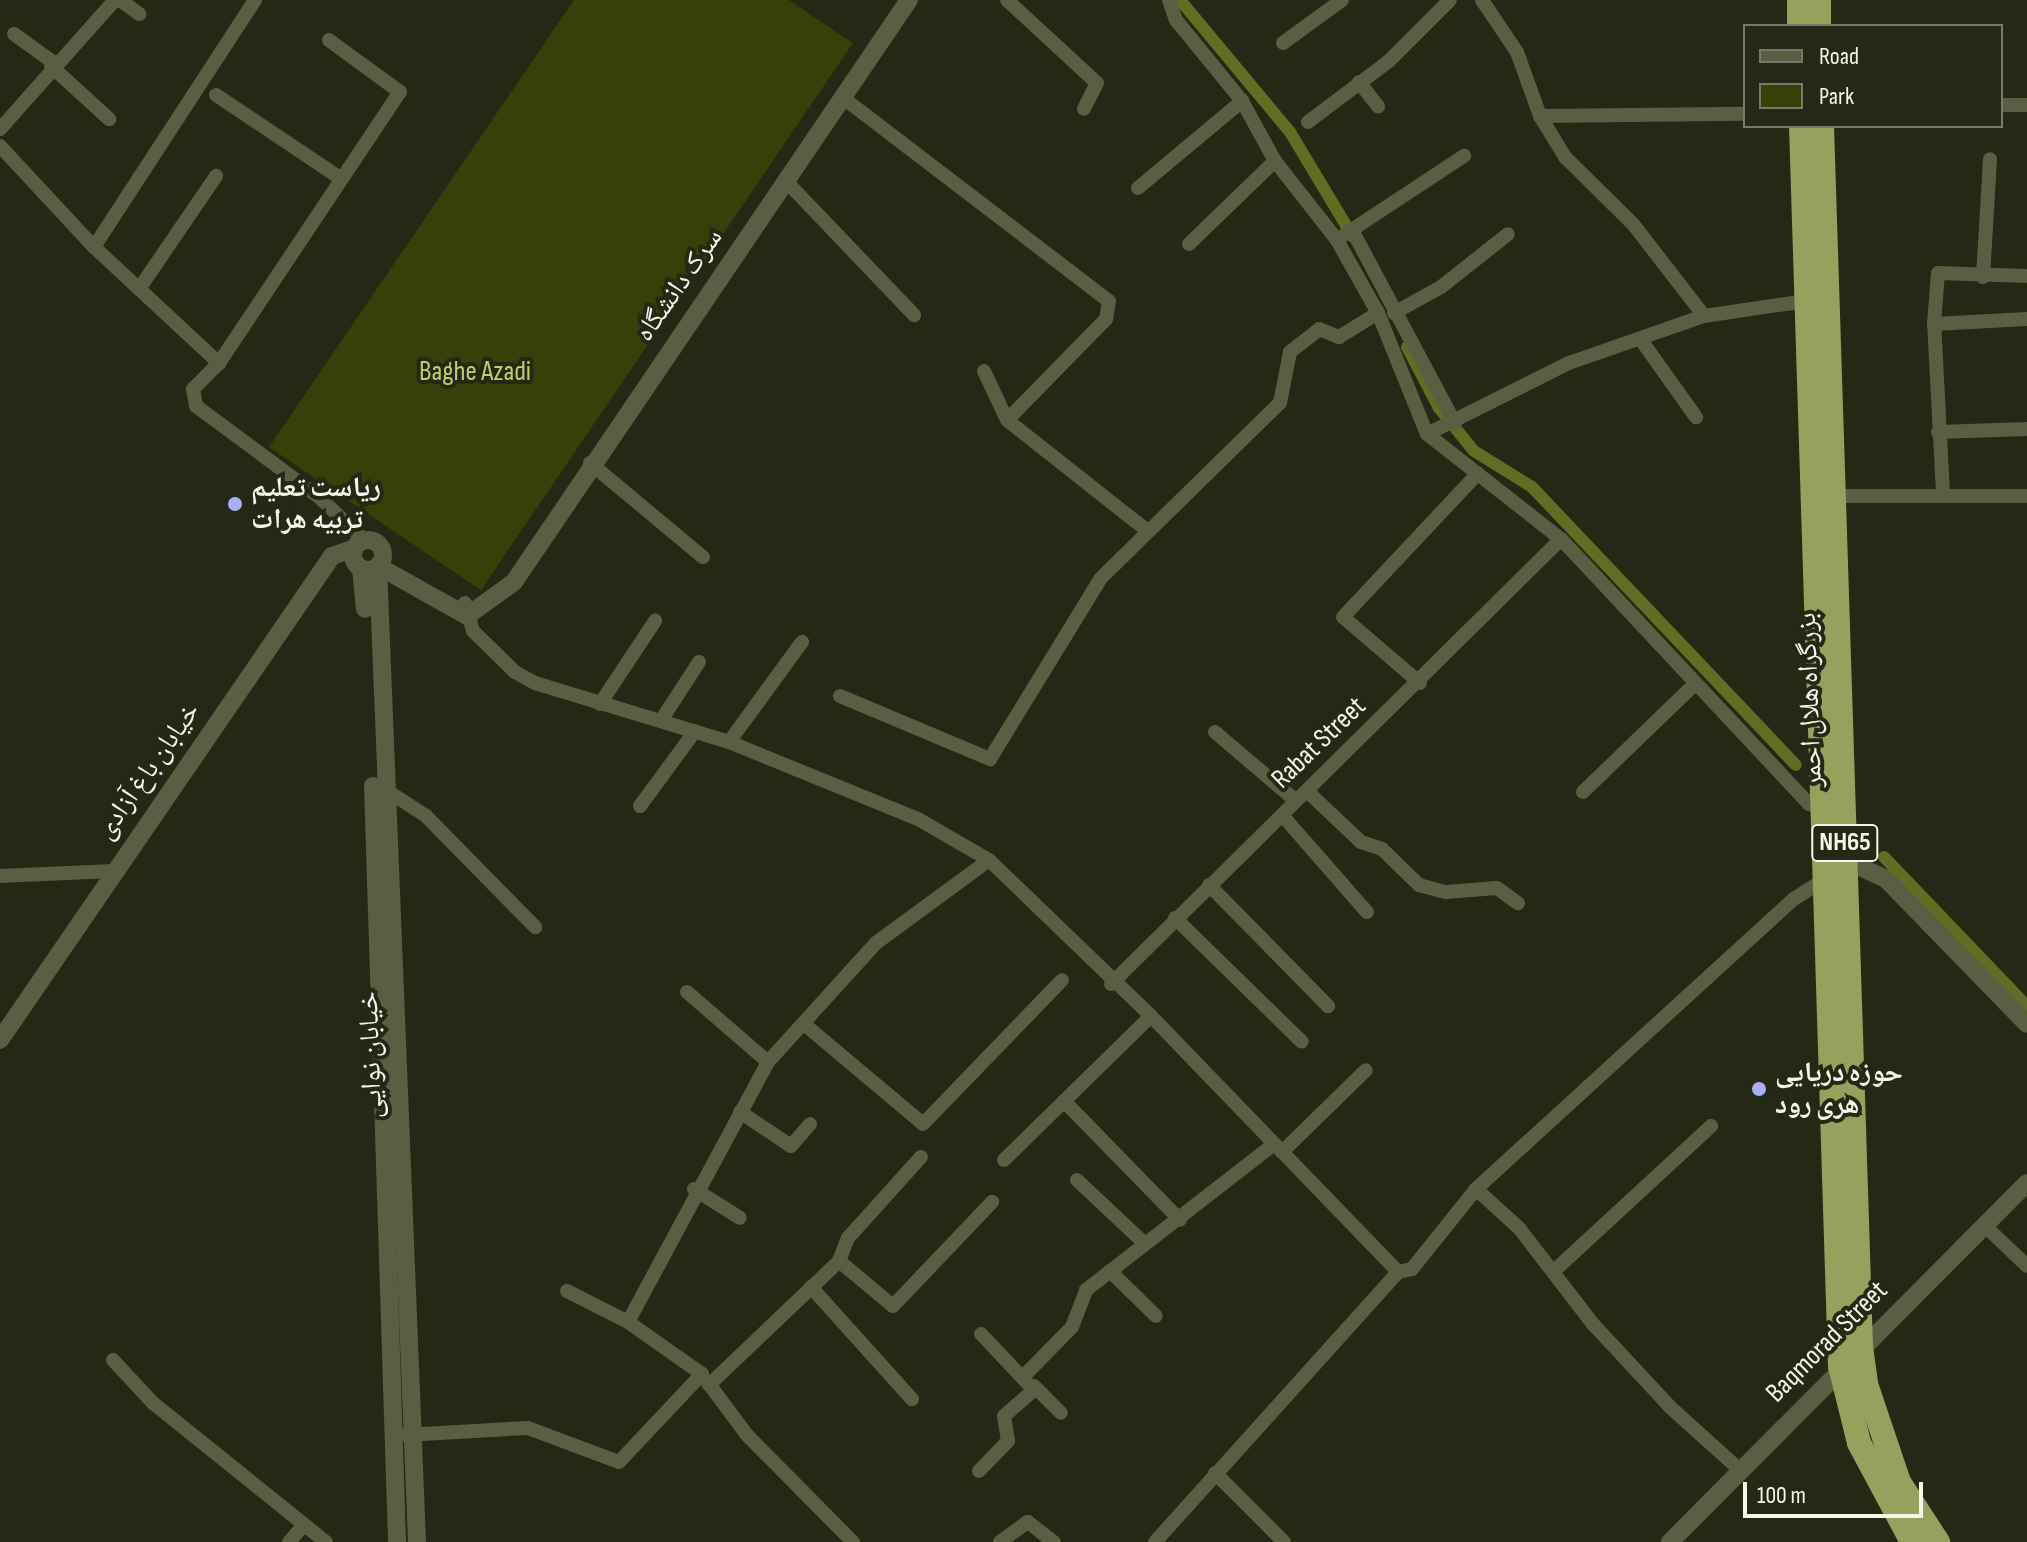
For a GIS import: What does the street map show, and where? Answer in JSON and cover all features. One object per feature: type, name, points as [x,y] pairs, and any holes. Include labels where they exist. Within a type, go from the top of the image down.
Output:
[{"type":"highway","points":[[1799,0],[1799,24]]},
{"type":"highway","points":[[1819,0],[1819,24]]},
{"type":"highway","name":"بزرگراه هلال احمر","points":[[1801,128],[1806,301],[1822,496],[1836,868],[1861,1347],[1866,1384],[1899,1482],[1938,1542]]},
{"type":"highway","name":"بزرگراه هلال احمر","points":[[1822,128],[1822,496],[1827,809],[1836,868],[1840,1366],[1859,1443],[1912,1542]]},
{"type":"street","points":[[0,129],[53,64],[117,0],[136,8]]},
{"type":"street","points":[[94,247],[255,0]]},
{"type":"street","name":"سرک دانشگاه","points":[[466,609],[495,601],[909,0]]},
{"type":"street","points":[[1007,0],[1097,83],[1084,109]]},
{"type":"street","points":[[1169,0],[1176,20],[1242,101],[1275,161],[1337,240],[1378,313],[1427,434],[1561,539],[1809,804],[1827,809]]},
{"type":"street","points":[[1283,43],[1342,0]]},
{"type":"street","points":[[1308,122],[1359,82],[1450,0]]},
{"type":"street","points":[[1482,0],[1532,81],[1540,116],[1565,157],[1633,224],[1704,316]]},
{"type":"street","points":[[14,34],[53,64],[109,119]]},
{"type":"street","points":[[329,40],[400,92],[219,363],[193,389],[196,406],[319,497],[374,564],[466,609]]},
{"type":"street","points":[[1359,82],[1378,106]]},
{"type":"street","points":[[216,95],[340,178]]},
{"type":"street","points":[[842,97],[1109,301],[1106,319],[1007,420]]},
{"type":"street","points":[[1138,188],[1242,101]]},
{"type":"street","points":[[2003,105],[2027,105]]},
{"type":"street","points":[[1540,116],[1743,114]]},
{"type":"street","points":[[0,146],[94,247],[219,363]]},
{"type":"street","points":[[1337,240],[1464,156]]},
{"type":"street","points":[[1983,277],[1990,159]]},
{"type":"street","points":[[1189,244],[1275,161]]},
{"type":"street","points":[[139,289],[216,176]]},
{"type":"street","points":[[785,180],[914,315]]},
{"type":"street","points":[[1352,230],[1455,423]]},
{"type":"street","points":[[1394,313],[1441,287],[1508,234]]},
{"type":"street","points":[[1943,493],[1934,324],[1938,273],[1983,277],[2027,276]]},
{"type":"street","points":[[1427,434],[1455,423],[1569,363],[1704,316],[1806,301]]},
{"type":"street","points":[[840,696],[990,759],[1065,630],[1145,529],[1280,403],[1290,352],[1319,329],[1339,337],[1378,313]]},
{"type":"street","points":[[1934,324],[2027,319]]},
{"type":"street","points":[[1641,340],[1696,417]]},
{"type":"street","points":[[984,371],[1007,420],[1145,529]]},
{"type":"street","points":[[1938,432],[2027,429]]},
{"type":"street","points":[[590,463],[703,557]]},
{"type":"street","points":[[1420,683],[1343,617],[1478,473]]},
{"type":"street","points":[[1822,496],[1943,493],[2027,496]]},
{"type":"street","name":"Rabat Street","points":[[1111,984],[1175,918],[1420,683],[1561,539]]},
{"type":"street","points":[[359,544],[381,546],[374,564]]},
{"type":"street","name":"خیابان باغ آزادی","points":[[0,1040],[113,871],[332,556],[359,544]]},
{"type":"street","points":[[374,564],[466,609],[473,631],[515,672],[600,704],[662,719],[729,742],[918,819],[989,860],[1111,984],[1151,1016],[1398,1272]]},
{"type":"street","name":"خیابان نوایی","points":[[374,564],[386,790],[404,1436],[397,1542]]},
{"type":"street","name":"خیابان نوایی","points":[[374,564],[384,1035],[404,1436],[417,1542]]},
{"type":"street","points":[[377,611],[395,587],[419,585]]},
{"type":"street","points":[[600,704],[655,621]]},
{"type":"street","points":[[729,742],[802,642]]},
{"type":"street","points":[[662,719],[699,662]]},
{"type":"street","points":[[1583,792],[1695,684]]},
{"type":"street","points":[[640,806],[695,731]]},
{"type":"street","points":[[1215,732],[1361,842],[1382,849],[1419,885],[1446,892],[1497,888],[1518,903]]},
{"type":"street","points":[[386,790],[426,816],[535,927]]},
{"type":"street","points":[[1282,815],[1367,912]]},
{"type":"street","points":[[628,1322],[694,1189],[768,1062],[876,943],[989,860]]},
{"type":"street","points":[[1155,1542],[1398,1272],[1412,1269],[1476,1189],[1794,899],[1836,868],[1886,879],[2027,1024]]},
{"type":"street","points":[[0,876],[113,871]]},
{"type":"street","points":[[1209,885],[1328,1006]]},
{"type":"street","points":[[1175,918],[1302,1042]]},
{"type":"street","points":[[804,1024],[923,1124],[1062,980]]},
{"type":"street","points":[[687,992],[768,1062]]},
{"type":"street","points":[[1004,1160],[1151,1016]]},
{"type":"street","points":[[979,1471],[1008,1441],[1004,1416],[1072,1327],[1086,1290],[1144,1243],[1278,1148],[1366,1070]]},
{"type":"street","points":[[1064,1101],[1180,1220]]},
{"type":"street","points":[[740,1112],[791,1146],[810,1124]]},
{"type":"street","points":[[1554,1271],[1711,1126]]},
{"type":"street","points":[[404,1436],[528,1428],[619,1462],[839,1261],[848,1238],[921,1157]]},
{"type":"street","points":[[1077,1180],[1144,1243]]},
{"type":"street","name":"Baqmorad Street","points":[[1670,1542],[1840,1366],[2027,1183]]},
{"type":"street","points":[[694,1189],[740,1218]]},
{"type":"street","points":[[1476,1189],[1554,1271],[1670,1407],[1740,1470]]},
{"type":"street","points":[[839,1261],[893,1306],[992,1202]]},
{"type":"street","points":[[1984,1225],[2027,1266]]},
{"type":"street","points":[[1110,1271],[1156,1316]]},
{"type":"street","points":[[811,1287],[912,1399]]},
{"type":"street","points":[[567,1291],[628,1322],[706,1380],[747,1435],[853,1542]]},
{"type":"street","points":[[981,1334],[1061,1413]]},
{"type":"street","points":[[113,1360],[153,1403],[302,1527],[326,1542]]},
{"type":"street","points":[[1215,1473],[1284,1542]]},
{"type":"street","points":[[1000,1542],[1028,1522],[1054,1542]]},
{"type":"street","points":[[289,1542],[302,1527]]},
{"type":"green space","name":"Baghe Azadi","points":[[574,0],[789,0],[853,43],[481,590],[269,447]]},
{"type":"waterway","points":[[1180,0],[1290,132],[1353,237]]},
{"type":"waterway","points":[[1407,347],[1439,408],[1474,451],[1532,487],[1796,765]]},
{"type":"waterway","points":[[1884,857],[2027,1006]]},
{"type":"place","name":"ریاست تعلیم تربیه هرات","points":[[235,504]]},
{"type":"place","name":"حوزه دریایی هری رود","points":[[1759,1089]]}]
